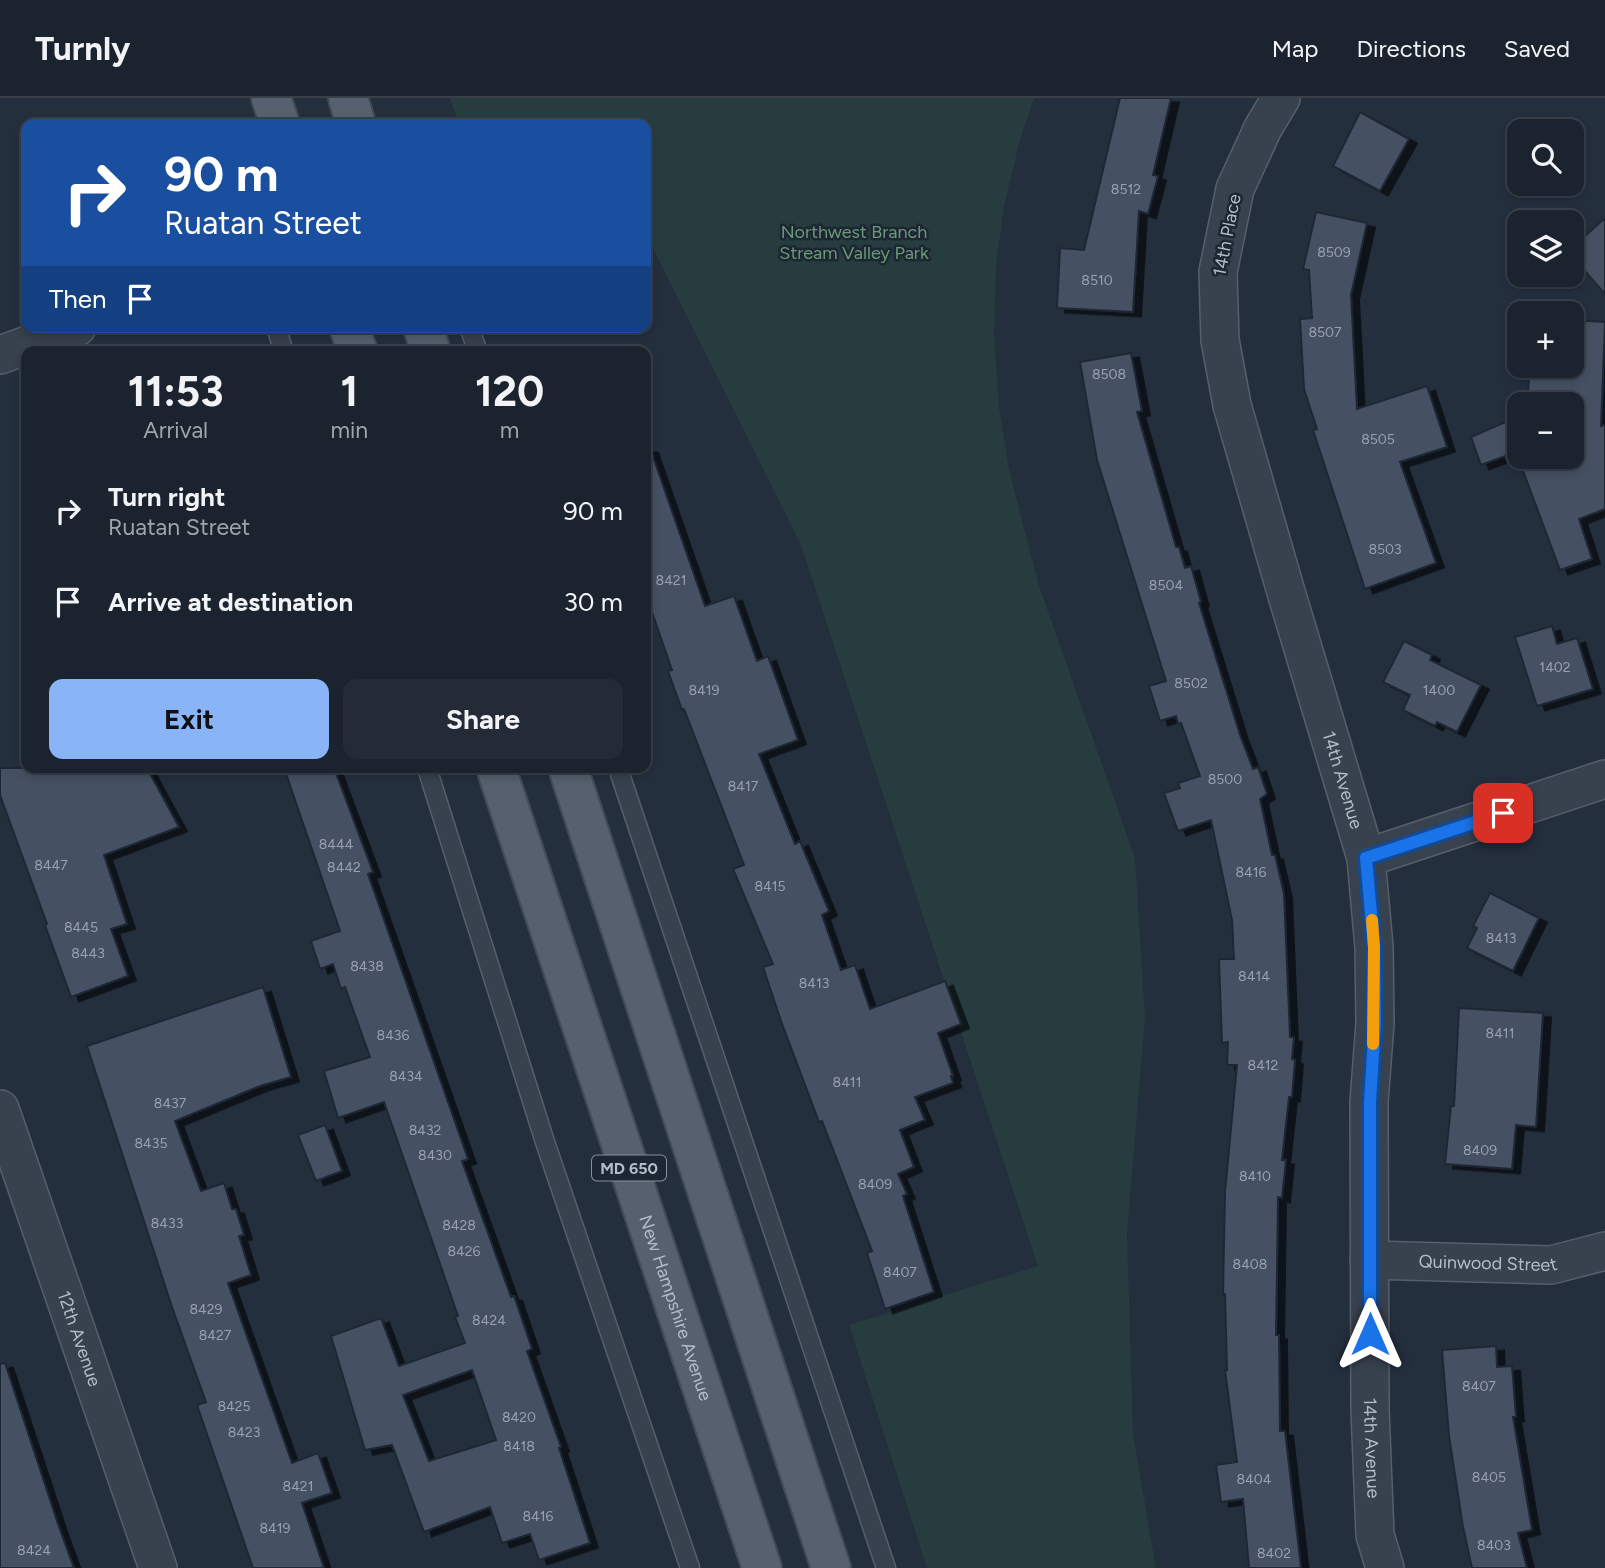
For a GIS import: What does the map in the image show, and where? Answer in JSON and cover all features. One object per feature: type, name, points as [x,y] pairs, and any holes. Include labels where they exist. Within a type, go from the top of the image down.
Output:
[{"type":"main road","points":[[271,98],[278,119]]},
{"type":"main road","name":"New Hampshire Avenue","points":[[498,773],[762,1568]]},
{"type":"main road","points":[[570,773],[831,1568]]},
{"type":"street","name":"14th Place","points":[[1220,340],[1217,272],[1235,189],[1263,128],[1281,98]]},
{"type":"street","points":[[25,346],[60,333]]},
{"type":"street","name":"14th Avenue","points":[[1220,340],[1236,418],[1366,858],[1374,947],[1375,1023],[1370,1102],[1370,1409],[1375,1535],[1385,1568]]},
{"type":"street","points":[[0,355],[21,347]]},
{"type":"street","points":[[1366,858],[1605,779]]},
{"type":"street","name":"12th Avenue","points":[[0,1108],[158,1568]]},
{"type":"street","name":"Quinwood Street","points":[[1369,1260],[1551,1265],[1605,1251]]},
{"type":"lane","points":[[429,773],[545,1142],[690,1568]]},
{"type":"lane","points":[[620,773],[887,1568]]},
{"type":"green space","name":"Northwest Branch Stream Valley Park","points":[[450,98],[1034,98],[1020,139],[1004,207],[996,265],[994,334],[999,408],[1009,469],[1038,583],[1135,858],[1145,1017],[1127,1234],[1133,1434],[1156,1568],[927,1568],[849,1325],[1038,1266],[801,545],[651,244],[651,119],[457,119]]},
{"type":"building","points":[[1120,98],[1171,98],[1153,175],[1158,176],[1148,214],[1139,211],[1133,312],[1057,308],[1060,248],[1084,250]]},
{"type":"building","points":[[1360,112],[1409,139],[1380,191],[1333,166]]},
{"type":"building","points":[[1316,212],[1367,223],[1351,295],[1357,409],[1427,386],[1447,447],[1400,462],[1436,563],[1365,589],[1313,430],[1317,429],[1304,389],[1300,319],[1312,318],[1309,270],[1303,269]]},
{"type":"building","points":[[1605,218],[1605,294],[1584,270],[1584,237]]},
{"type":"building","points":[[1584,321],[1605,322],[1601,426],[1605,425],[1605,509],[1579,519],[1592,559],[1560,570],[1522,469],[1584,469],[1584,392],[1528,392],[1529,378],[1584,378]]},
{"type":"building","points":[[1131,353],[1142,411],[1137,412],[1176,547],[1179,547],[1185,568],[1191,566],[1201,602],[1199,603],[1240,735],[1253,769],[1258,767],[1267,794],[1260,799],[1284,894],[1290,1037],[1294,1037],[1292,1059],[1295,1060],[1282,1160],[1286,1160],[1282,1198],[1278,1197],[1276,1335],[1279,1335],[1280,1431],[1285,1431],[1301,1568],[1249,1568],[1243,1499],[1221,1502],[1216,1465],[1237,1462],[1225,1370],[1223,1294],[1225,1192],[1237,1065],[1227,1065],[1228,1042],[1222,1043],[1219,959],[1234,959],[1232,920],[1211,820],[1178,831],[1164,793],[1180,788],[1178,783],[1200,776],[1176,716],[1160,721],[1149,686],[1166,681],[1097,460],[1080,362]]},
{"type":"building","points":[[1507,421],[1507,455],[1481,465],[1471,437]]},
{"type":"building","points":[[651,451],[705,606],[734,596],[757,661],[768,656],[798,740],[759,754],[795,844],[800,841],[829,911],[822,915],[841,970],[855,965],[870,1009],[945,981],[961,1024],[938,1033],[953,1083],[915,1097],[925,1120],[900,1130],[914,1167],[898,1174],[907,1194],[903,1196],[934,1292],[885,1309],[867,1253],[872,1251],[822,1121],[819,1122],[763,967],[773,964],[733,869],[744,865],[684,709],[682,710],[668,671],[672,670],[651,609]]},
{"type":"building","points":[[1552,626],[1557,644],[1577,638],[1593,689],[1537,706],[1515,637]]},
{"type":"building","points":[[1404,641],[1432,655],[1430,660],[1481,685],[1457,732],[1437,722],[1435,726],[1403,710],[1410,695],[1383,682]]},
{"type":"building","points":[[0,768],[21,768],[21,773],[150,773],[179,827],[104,855],[127,924],[111,929],[128,976],[71,997],[0,795]]},
{"type":"building","points":[[286,773],[336,773],[373,872],[368,874],[468,1159],[462,1161],[532,1349],[527,1351],[561,1447],[559,1448],[590,1543],[539,1560],[530,1534],[502,1543],[490,1507],[424,1532],[392,1445],[365,1450],[331,1336],[381,1318],[399,1366],[465,1343],[384,1102],[338,1118],[324,1071],[370,1057],[345,987],[341,989],[333,964],[320,969],[311,941],[340,931]],"holes":[[[472,1370],[496,1440],[429,1461],[403,1395]]]},
{"type":"building","points":[[1490,893],[1539,918],[1513,971],[1467,948],[1477,928],[1473,926]]},
{"type":"building","points":[[263,987],[291,1077],[260,1086],[175,1121],[201,1191],[224,1183],[232,1209],[236,1209],[244,1235],[239,1236],[251,1275],[228,1283],[292,1463],[318,1453],[332,1493],[302,1503],[324,1568],[253,1568],[197,1405],[206,1402],[172,1307],[87,1046]]},
{"type":"building","points":[[1459,1008],[1543,1013],[1536,1127],[1516,1125],[1512,1169],[1445,1164],[1451,1106],[1454,1106]]},
{"type":"building","points":[[325,1125],[342,1171],[316,1181],[298,1135]]},
{"type":"building","points":[[1496,1346],[1497,1367],[1512,1366],[1516,1417],[1513,1417],[1532,1530],[1518,1533],[1527,1568],[1472,1568],[1449,1436],[1442,1350]]},
{"type":"building","points":[[5,1363],[74,1568],[0,1568],[0,1364]]},
{"type":"slow traffic","points":[[1372,920],[1375,1023],[1373,1044]]},
{"type":"route","points":[[1370,1334],[1370,1102],[1375,1023],[1374,947],[1366,858],[1503,813]]}]
